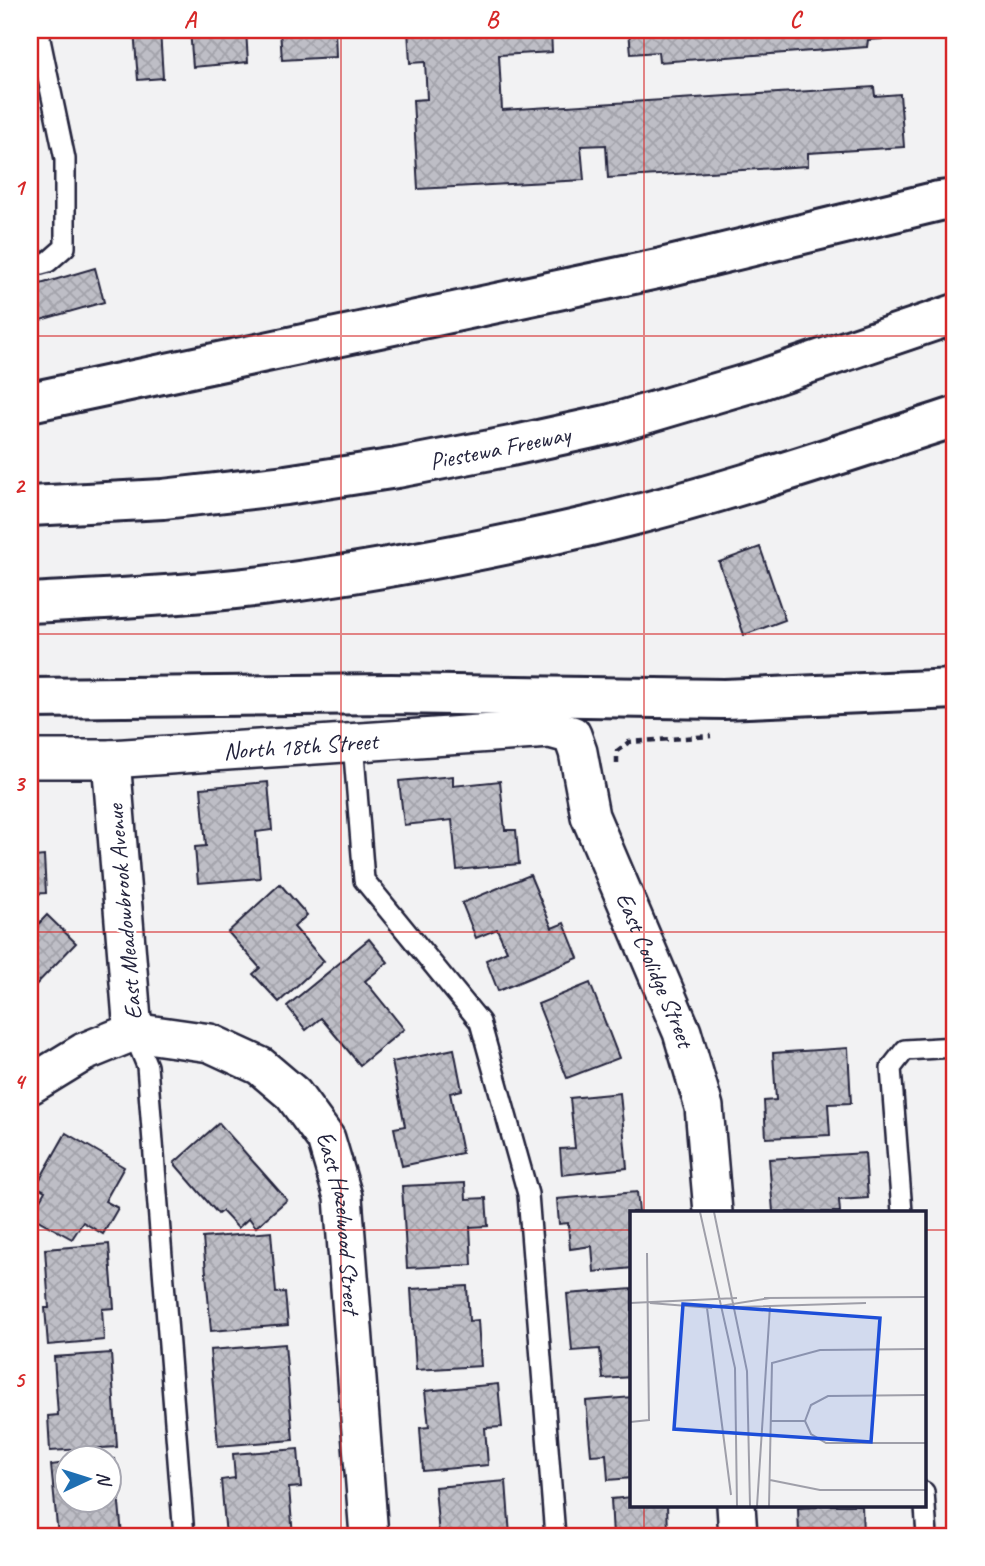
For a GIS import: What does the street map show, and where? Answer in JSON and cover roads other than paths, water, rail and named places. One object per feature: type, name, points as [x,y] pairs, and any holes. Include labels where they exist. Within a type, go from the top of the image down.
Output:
[{"type":"highway","points":[[30,402],[662,268],[955,199]]},
{"type":"highway","name":"Piestewa Freeway","points":[[30,506],[163,499],[286,485],[397,468],[511,446],[611,425],[760,380],[955,314]]},
{"type":"highway","points":[[30,603],[130,598],[262,586],[496,547],[592,526],[740,486],[955,416]]},
{"type":"highway","points":[[30,698],[391,694],[724,699],[955,689]]},
{"type":"street","name":"North 18th Street","points":[[30,759],[111,758],[550,729],[572,735]]},
{"type":"street","name":"East Coolidge Street","points":[[572,735],[579,751],[590,816],[682,1032],[704,1107],[713,1211]]},
{"type":"street","name":"East Meadowbrook Avenue","points":[[30,1085],[84,1052],[133,1032],[111,758]]},
{"type":"street","name":"East Hazelwood Street","points":[[133,1032],[210,1043],[260,1066],[293,1094],[326,1139],[343,1197],[369,1536]]},
{"type":"street","points":[[736,1506],[738,1536]]},
{"type":"lane","points":[[30,267],[48,262],[65,247],[65,159],[38,30]]},
{"type":"lane","points":[[353,741],[364,880],[480,1022],[528,1194],[555,1536]]},
{"type":"lane","points":[[133,1032],[147,1066],[184,1536]]},
{"type":"lane","points":[[902,1211],[891,1068],[905,1050],[955,1047]]},
{"type":"lane","points":[[925,1506],[927,1536]]}]
